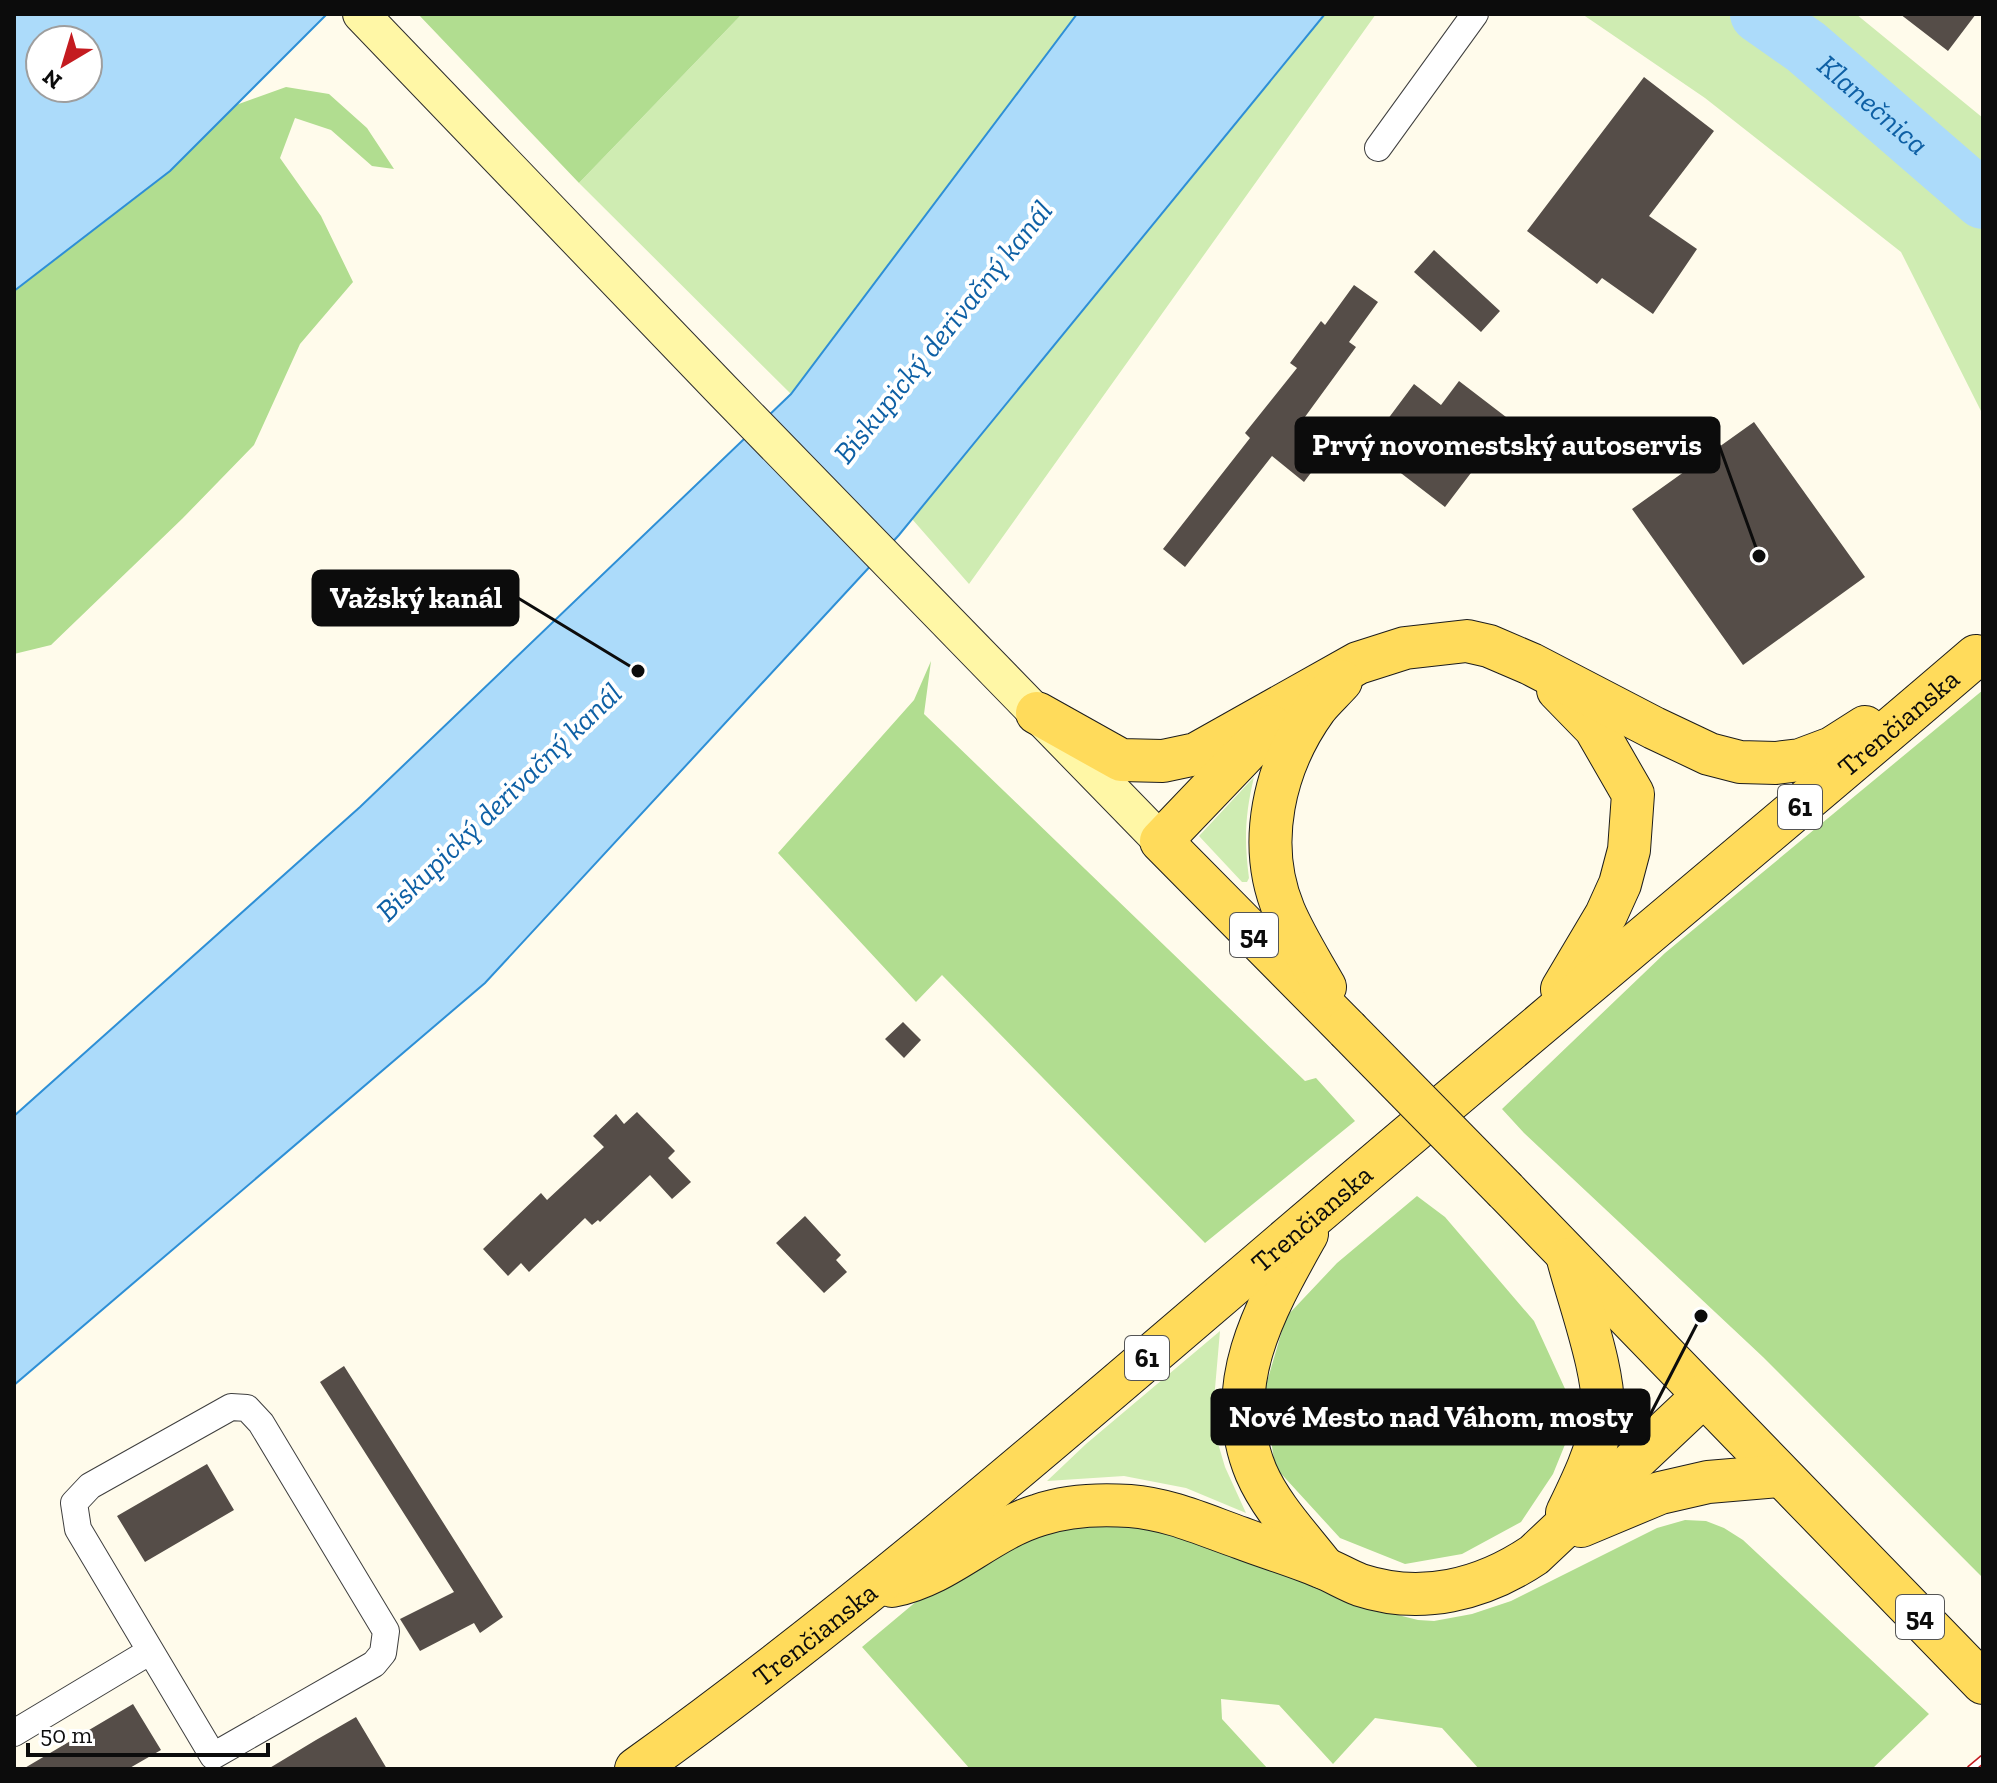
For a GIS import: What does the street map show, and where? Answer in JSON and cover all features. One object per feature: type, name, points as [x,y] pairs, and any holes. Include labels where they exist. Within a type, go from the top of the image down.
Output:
[{"type":"main road","points":[[361,14],[1161,841],[1299,696]]},
{"type":"main road","points":[[1037,713],[1121,760],[1163,761],[1196,754],[1358,663],[1405,648],[1467,641],[1489,646],[1531,664],[1709,754],[1740,762],[1776,763],[1800,760],[1832,748],[1979,652]]},
{"type":"main road","name":"Trenčianska","points":[[636,1769],[871,1590],[1784,821],[1979,652]]},
{"type":"main road","points":[[1347,1029],[1284,912],[1277,890],[1269,829],[1275,794],[1296,745],[1316,708],[1358,663]]},
{"type":"main road","points":[[1531,664],[1595,728],[1633,794],[1629,850],[1620,884],[1586,949],[1541,1023]]},
{"type":"main road","name":"54","points":[[1161,841],[1983,1683]]},
{"type":"main road","points":[[1320,1211],[1267,1306],[1250,1356],[1244,1398],[1245,1432],[1256,1471],[1273,1502],[1324,1568]]},
{"type":"main road","points":[[1556,1536],[1588,1471],[1603,1420],[1603,1387],[1567,1255]]},
{"type":"main road","points":[[871,1590],[932,1574],[1037,1515],[1087,1506],[1159,1510],[1382,1591],[1434,1594],[1465,1589],[1511,1571],[1556,1536],[1703,1396]]},
{"type":"main road","points":[[1556,1536],[1660,1493],[1708,1482],[1780,1476]]},
{"type":"street","points":[[1378,148],[1475,14]]},
{"type":"street","points":[[231,1407],[247,1408],[261,1423],[386,1631],[383,1653],[374,1664],[216,1762],[149,1652],[78,1529],[74,1503],[90,1486],[231,1407]]},
{"type":"street","points":[[14,1733],[149,1652]]},
{"type":"green space","points":[[418,14],[742,14],[579,183]]},
{"type":"green space","points":[[742,14],[1077,14],[791,394],[579,183]]},
{"type":"green space","points":[[1325,14],[1376,14],[969,584],[912,519]]},
{"type":"green space","points":[[1582,14],[1856,14],[1983,118],[1983,415],[1901,252],[1705,98]]},
{"type":"green space","points":[[286,87],[329,94],[367,128],[394,169],[372,166],[331,130],[295,118],[280,158],[321,216],[353,282],[300,344],[254,445],[51,645],[14,654],[14,291],[169,171],[236,105]]},
{"type":"green space","points":[[931,661],[924,714],[1305,1081],[1316,1078],[1355,1121],[1205,1243],[942,975],[916,1002],[778,853],[914,700]]},
{"type":"green space","points":[[1983,690],[1983,1578],[1763,1357],[1502,1109],[1665,953]]},
{"type":"green space","points":[[1254,777],[1246,828],[1249,878],[1247,882],[1242,882],[1199,836]]},
{"type":"green space","points":[[1417,1196],[1445,1217],[1534,1321],[1577,1415],[1553,1474],[1521,1522],[1462,1554],[1405,1564],[1340,1538],[1275,1467],[1264,1392],[1286,1317],[1337,1263]]},
{"type":"green space","points":[[1220,1331],[1212,1423],[1225,1467],[1246,1513],[1186,1488],[1124,1476],[1047,1481],[1086,1444]]},
{"type":"green space","points":[[1120,1513],[1259,1557],[1324,1592],[1362,1606],[1434,1621],[1472,1614],[1511,1601],[1657,1528],[1685,1520],[1706,1521],[1743,1540],[1929,1714],[1872,1769],[1479,1769],[1442,1728],[1375,1718],[1333,1764],[1279,1705],[1221,1699],[1222,1719],[1268,1769],[970,1769],[862,1647],[930,1590],[1011,1536]]},
{"type":"water","points":[[14,14],[327,14],[170,171],[14,291]]},
{"type":"water","name":"Biskupický derivačný kanál","points":[[1077,14],[1325,14],[899,535],[485,983],[14,1385],[14,1116],[360,807],[791,394]]},
{"type":"building","points":[[1900,14],[1976,14],[1948,51]]},
{"type":"building","points":[[1644,77],[1714,131],[1649,216],[1697,249],[1653,314],[1602,278],[1597,284],[1527,231]]},
{"type":"building","points":[[1434,250],[1500,311],[1481,332],[1414,272]]},
{"type":"building","points":[[1354,285],[1378,302],[1349,342],[1356,347],[1302,421],[1332,445],[1304,482],[1272,456],[1185,567],[1163,549],[1250,438],[1245,433],[1297,368],[1290,363],[1321,321],[1325,325]]},
{"type":"building","points":[[1459,381],[1506,417],[1496,440],[1445,507],[1367,447],[1414,384],[1441,405]]},
{"type":"building","points":[[1754,422],[1865,577],[1743,665],[1632,509]]},
{"type":"building","points":[[903,1022],[921,1040],[904,1058],[885,1039]]},
{"type":"building","points":[[637,1112],[675,1151],[668,1158],[691,1182],[672,1199],[650,1175],[600,1222],[598,1220],[592,1225],[585,1218],[529,1272],[521,1263],[508,1276],[483,1249],[541,1193],[547,1200],[604,1147],[593,1136],[616,1114],[624,1124]]},
{"type":"building","points":[[805,1216],[841,1255],[836,1260],[847,1272],[824,1293],[776,1243]]},
{"type":"building","points":[[344,1366],[503,1617],[480,1633],[474,1623],[420,1651],[400,1619],[454,1592],[320,1382]]},
{"type":"building","points":[[207,1464],[234,1510],[145,1562],[117,1516]]},
{"type":"building","points":[[133,1704],[161,1750],[128,1769],[23,1769]]},
{"type":"building","points":[[356,1717],[387,1769],[268,1769],[316,1740]]},
{"type":"waterway","name":"Klanečnica","points":[[1759,14],[1806,47],[1983,200]]},
{"type":"railway","points":[[1971,1769],[1983,1759]]},
{"type":"place","name":"Prvý novomestský autoservis","points":[[1759,556]]},
{"type":"place","name":"Važský kanál","points":[[638,671]]},
{"type":"place","name":"Nové Mesto nad Váhom, mosty","points":[[1701,1316]]}]
